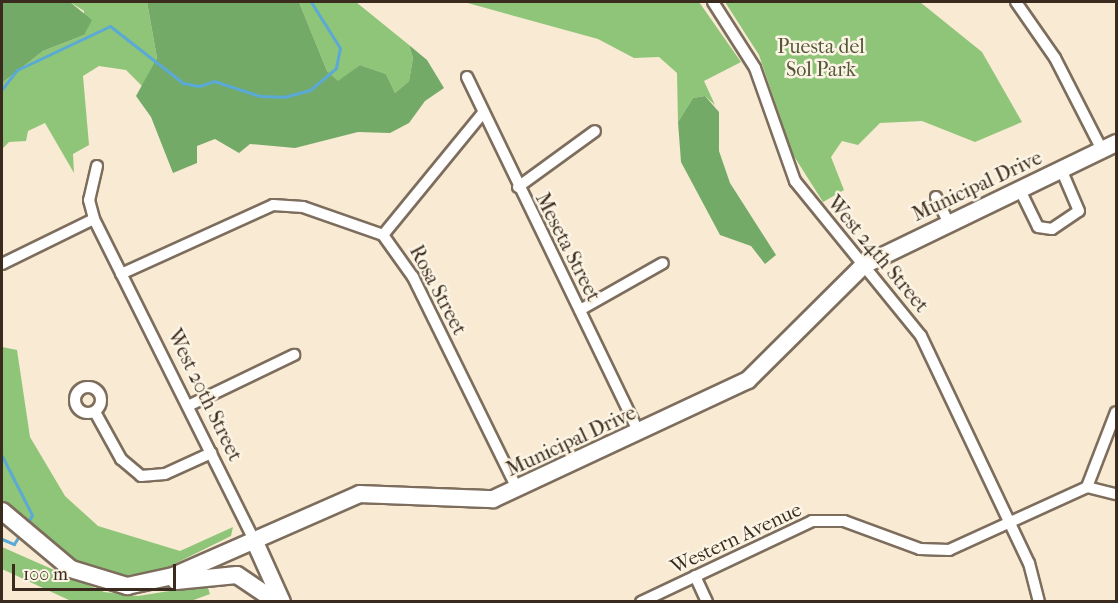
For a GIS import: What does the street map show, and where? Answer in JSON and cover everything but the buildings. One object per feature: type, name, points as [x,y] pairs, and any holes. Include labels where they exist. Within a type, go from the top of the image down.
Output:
[{"type":"street","name":"West 24th Street","points":[[713,2],[755,68],[795,181],[921,336],[1011,523],[1039,602]]},
{"type":"street","points":[[1016,2],[1055,58],[1109,146]]},
{"type":"street","name":"Meseta Street","points":[[467,77],[518,187],[639,433]]},
{"type":"street","points":[[383,235],[483,113]]},
{"type":"street","points":[[518,187],[595,130]]},
{"type":"street","name":"Municipal Drive","points":[[2,511],[71,569],[103,583],[152,584],[360,494],[469,502],[518,490],[748,380],[864,266],[948,222],[1109,146]]},
{"type":"street","points":[[2,264],[92,214],[97,166]]},
{"type":"street","points":[[1019,188],[1038,227],[1052,230],[1080,211],[1062,169]]},
{"type":"street","points":[[936,197],[948,222]]},
{"type":"street","name":"Rosa Street","points":[[121,274],[273,205],[303,207],[383,235],[413,277],[518,490]]},
{"type":"street","name":"West 20th Street","points":[[92,214],[254,540],[282,602]]},
{"type":"street","points":[[580,310],[663,263]]},
{"type":"street","points":[[188,406],[294,355]]},
{"type":"street","points":[[95,412],[121,459],[141,476],[165,474],[211,453]]},
{"type":"street","points":[[1116,412],[1087,487],[1116,494]]},
{"type":"street","name":"Western Avenue","points":[[641,602],[812,521],[844,521],[920,549],[949,550],[1087,487]]},
{"type":"street","points":[[152,584],[237,575],[277,602]]},
{"type":"street","points":[[695,576],[707,602]]},
{"type":"green space","points":[[2,2],[70,2],[92,20],[84,35],[43,51],[2,83]]},
{"type":"green space","points":[[70,2],[147,2],[157,58],[144,88],[126,70],[99,66],[83,76],[89,145],[73,154],[74,173],[45,123],[28,131],[26,141],[9,142],[2,149],[2,83],[43,51],[84,35],[84,11]]},
{"type":"green space","points":[[147,2],[299,2],[327,71],[338,81],[360,65],[386,74],[395,93],[409,81],[413,58],[409,45],[427,60],[444,88],[425,101],[409,123],[390,133],[358,132],[295,148],[250,144],[239,153],[215,139],[197,146],[197,163],[173,173],[151,117],[136,96],[157,58]]},
{"type":"green space","points":[[299,2],[356,2],[409,45],[413,58],[409,81],[395,93],[386,74],[360,65],[338,82],[327,71]]},
{"type":"green space","points":[[464,2],[699,2],[741,62],[704,81],[715,105],[705,96],[693,98],[678,122],[677,73],[659,57],[634,58],[598,39]]},
{"type":"green space","name":"Puesta del Sol Park","points":[[725,2],[920,2],[982,52],[1022,122],[975,142],[922,121],[880,123],[858,145],[842,141],[831,157],[844,190],[823,202],[792,153],[759,55]]},
{"type":"green space","points":[[705,96],[719,112],[719,151],[730,183],[776,255],[765,264],[751,246],[720,235],[681,162],[678,122],[693,98]]},
{"type":"green space","points":[[2,347],[17,350],[30,437],[65,496],[98,526],[180,551],[233,527],[231,536],[160,571],[120,576],[74,561],[42,535],[2,500]]},
{"type":"green space","points":[[2,547],[104,592],[138,596],[207,585],[210,594],[191,601],[71,601],[2,569]]},
{"type":"waterway","points":[[2,89],[17,70],[110,26],[183,83],[199,86],[214,81],[260,96],[284,97],[310,90],[336,68],[340,48],[311,2]]},
{"type":"waterway","points":[[2,456],[32,515],[27,524]]},
{"type":"waterway","points":[[2,539],[14,544],[20,534]]}]
